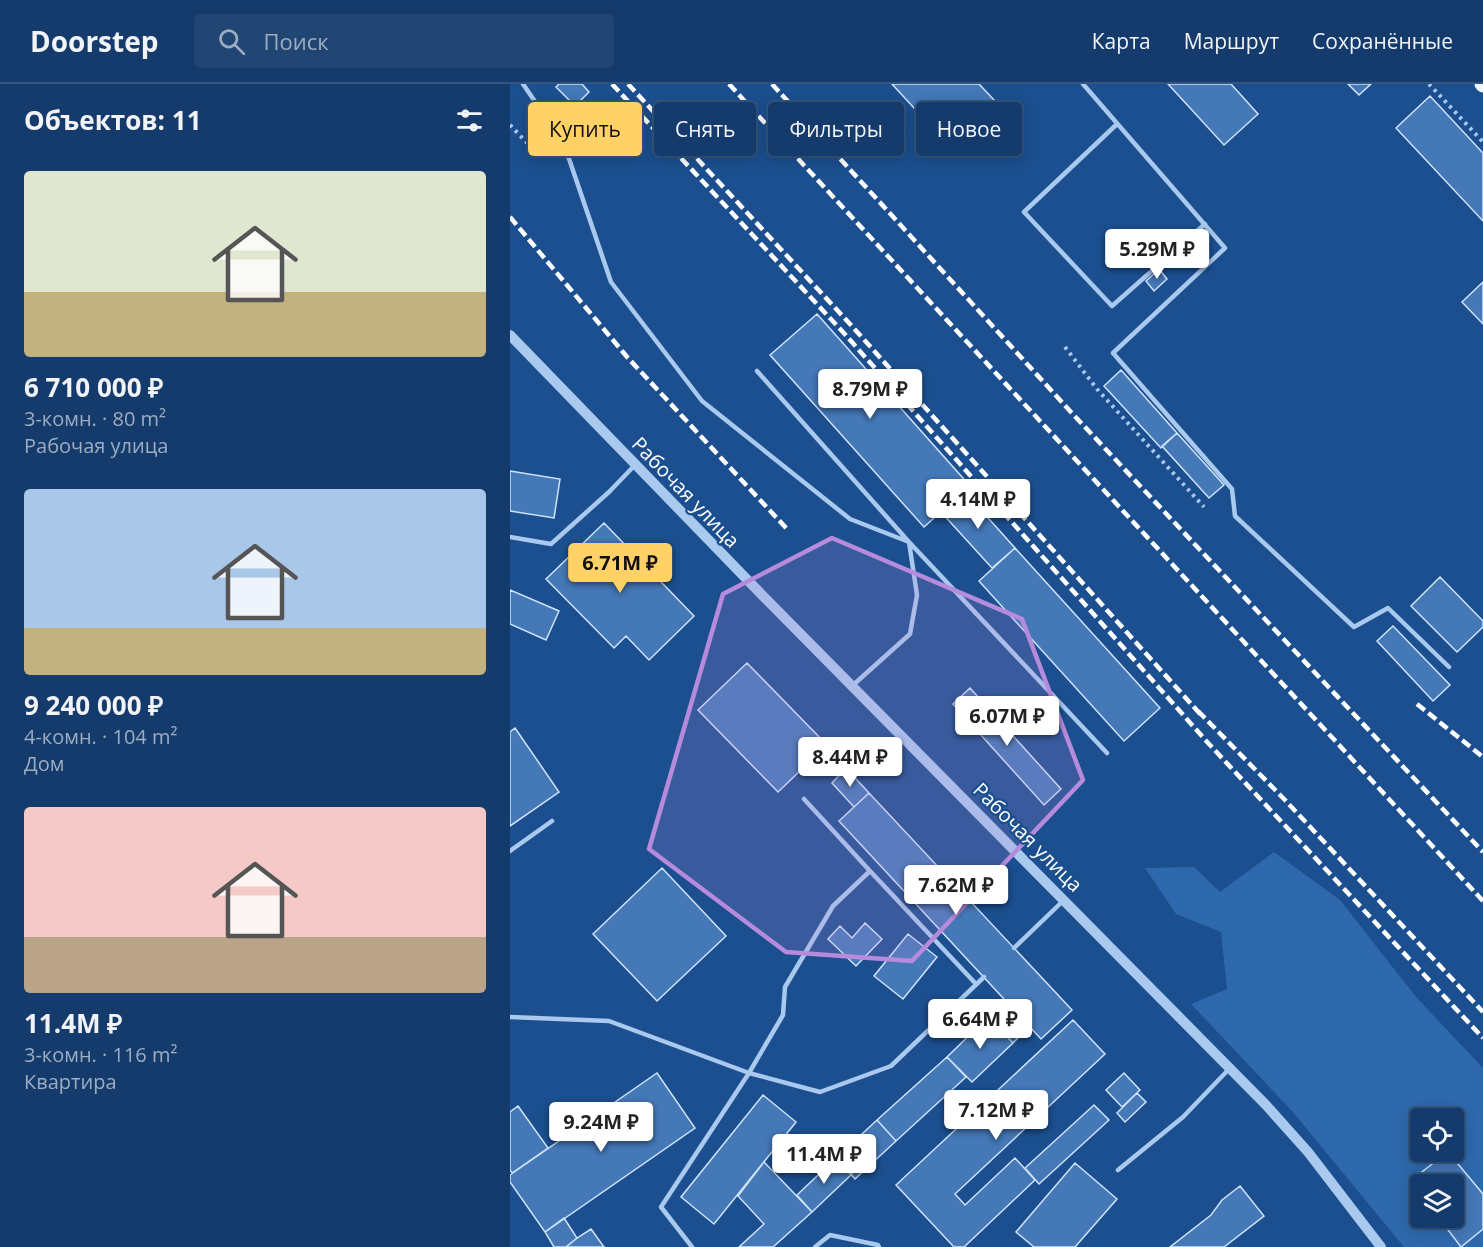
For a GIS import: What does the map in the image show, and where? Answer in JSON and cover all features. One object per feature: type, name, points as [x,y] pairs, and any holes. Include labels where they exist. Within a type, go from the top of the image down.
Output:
[{"type":"street","name":"Рабочая улица","points":[[510,335],[852,686],[1230,1068],[1308,1152],[1381,1247]]},
{"type":"lane","points":[[523,84],[564,144],[611,282],[702,401],[850,519],[909,542]]},
{"type":"lane","points":[[1083,84],[1225,248],[1113,353],[1232,489],[1235,516],[1345,619],[1354,627],[1388,608],[1449,667]]},
{"type":"lane","points":[[1118,124],[1024,212],[1112,306],[1205,224]]},
{"type":"lane","points":[[757,370],[909,542],[1107,753]]},
{"type":"lane","points":[[510,537],[551,544],[609,492],[635,465]]},
{"type":"lane","points":[[852,686],[910,634],[917,595],[909,542]]},
{"type":"lane","points":[[804,799],[976,984]]},
{"type":"lane","points":[[510,851],[552,821]]},
{"type":"lane","points":[[692,1247],[661,1207],[749,1073],[783,1015],[785,987],[833,906],[870,872]]},
{"type":"lane","points":[[1014,948],[1064,899]]},
{"type":"lane","points":[[510,1017],[609,1021],[749,1073],[820,1092],[891,1066],[984,977]]},
{"type":"lane","points":[[1118,1170],[1184,1118],[1230,1068]]},
{"type":"lane","points":[[815,1247],[830,1234],[879,1247]]},
{"type":"path","points":[[1429,84],[1483,142]]},
{"type":"path","points":[[510,125],[528,144]]},
{"type":"path","points":[[1065,346],[1097,389],[1204,507]]},
{"type":"highlighted area","points":[[832,538],[1022,619],[1083,780],[912,961],[786,952],[649,849],[723,594]]},
{"type":"shaded area","points":[[1274,852],[1340,900],[1416,997],[1483,1068],[1483,1247],[1404,1247],[1292,1111],[1191,1004],[1227,989],[1221,932],[1176,914],[1145,868],[1194,867],[1220,892]]},
{"type":"building","points":[[559,84],[582,84],[589,92],[579,102],[571,102],[556,87]]},
{"type":"building","points":[[892,84],[979,84],[994,100],[992,102],[916,102],[916,110]]},
{"type":"building","points":[[1168,84],[1231,84],[1258,114],[1224,145]]},
{"type":"building","points":[[1348,84],[1371,84],[1359,95]]},
{"type":"building","points":[[1430,96],[1483,153],[1483,221],[1396,128]]},
{"type":"building","points":[[1159,269],[1167,279],[1154,291],[1146,281]]},
{"type":"building","points":[[1483,282],[1483,324],[1462,302]]},
{"type":"building","points":[[817,314],[970,486],[924,527],[770,355]]},
{"type":"building","points":[[1121,370],[1177,433],[1161,448],[1104,386]]},
{"type":"building","points":[[1177,433],[1224,485],[1209,498],[1162,446]]},
{"type":"building","points":[[510,471],[560,479],[554,518],[510,511]]},
{"type":"building","points":[[964,491],[1015,548],[992,568],[941,512]]},
{"type":"building","points":[[604,523],[694,616],[649,660],[626,636],[614,648],[546,579]]},
{"type":"building","points":[[1015,548],[1160,708],[1124,741],[979,581]]},
{"type":"building","points":[[1440,577],[1483,621],[1483,627],[1457,652],[1411,606]]},
{"type":"building","points":[[510,590],[559,611],[546,640],[510,624]]},
{"type":"building","points":[[1393,626],[1450,685],[1433,701],[1377,641]]},
{"type":"building","points":[[747,663],[827,745],[778,792],[698,710]]},
{"type":"building","points":[[970,688],[1061,789],[1044,805],[953,704]]},
{"type":"building","points":[[515,728],[559,792],[510,826],[510,732]]},
{"type":"building","points":[[846,768],[869,793],[854,807],[832,783]]},
{"type":"building","points":[[869,793],[1072,1010],[1041,1039],[839,821]]},
{"type":"building","points":[[662,868],[726,936],[657,1001],[593,934]]},
{"type":"building","points":[[865,923],[882,939],[856,966],[828,939],[840,926],[852,938]]},
{"type":"building","points":[[908,934],[937,957],[903,999],[874,976]]},
{"type":"building","points":[[1005,1001],[1030,1026],[1013,1043],[988,1017]]},
{"type":"building","points":[[988,1017],[1013,1043],[972,1082],[947,1057]]},
{"type":"building","points":[[1073,1020],[1105,1054],[955,1194],[965,1205],[1015,1158],[1035,1180],[964,1247],[954,1247],[896,1185]]},
{"type":"building","points":[[947,1057],[966,1077],[896,1141],[877,1120]]},
{"type":"building","points":[[657,1073],[695,1128],[545,1232],[510,1182],[510,1175]]},
{"type":"building","points":[[1124,1073],[1140,1090],[1122,1107],[1106,1090]]},
{"type":"building","points":[[1137,1093],[1146,1102],[1125,1122],[1117,1113]]},
{"type":"building","points":[[763,1095],[796,1122],[714,1224],[681,1197]]},
{"type":"building","points":[[1094,1105],[1109,1120],[1039,1184],[1025,1168]]},
{"type":"building","points":[[518,1106],[548,1148],[512,1173],[510,1170],[510,1112]]},
{"type":"building","points":[[877,1120],[896,1141],[855,1179],[836,1158]]},
{"type":"building","points":[[836,1158],[852,1174],[812,1212],[797,1195]]},
{"type":"building","points":[[764,1162],[812,1212],[773,1247],[739,1247],[764,1224],[738,1196]]},
{"type":"building","points":[[1435,1162],[1456,1162],[1483,1194],[1483,1229],[1461,1247],[1447,1228],[1464,1228],[1464,1174],[1419,1174]]},
{"type":"building","points":[[1075,1163],[1117,1199],[1075,1247],[1034,1247],[1016,1232]]},
{"type":"building","points":[[1240,1186],[1264,1216],[1224,1247],[1170,1247],[1211,1215],[1222,1200]]},
{"type":"building","points":[[564,1218],[577,1238],[566,1247],[554,1247],[545,1232]]},
{"type":"building","points":[[591,1229],[604,1247],[566,1247],[577,1238]]},
{"type":"railway","points":[[612,84],[842,331],[1209,744],[1483,1038]]},
{"type":"railway","points":[[628,84],[850,324],[1202,716]]},
{"type":"railway","points":[[729,84],[1483,901]]},
{"type":"railway","points":[[772,84],[1070,411],[1483,852]]},
{"type":"railway","points":[[510,217],[628,358],[788,530]]},
{"type":"railway","points":[[1417,704],[1483,757]]},
{"type":"railway","points":[[1198,711],[1285,800],[1483,1012]]}]
